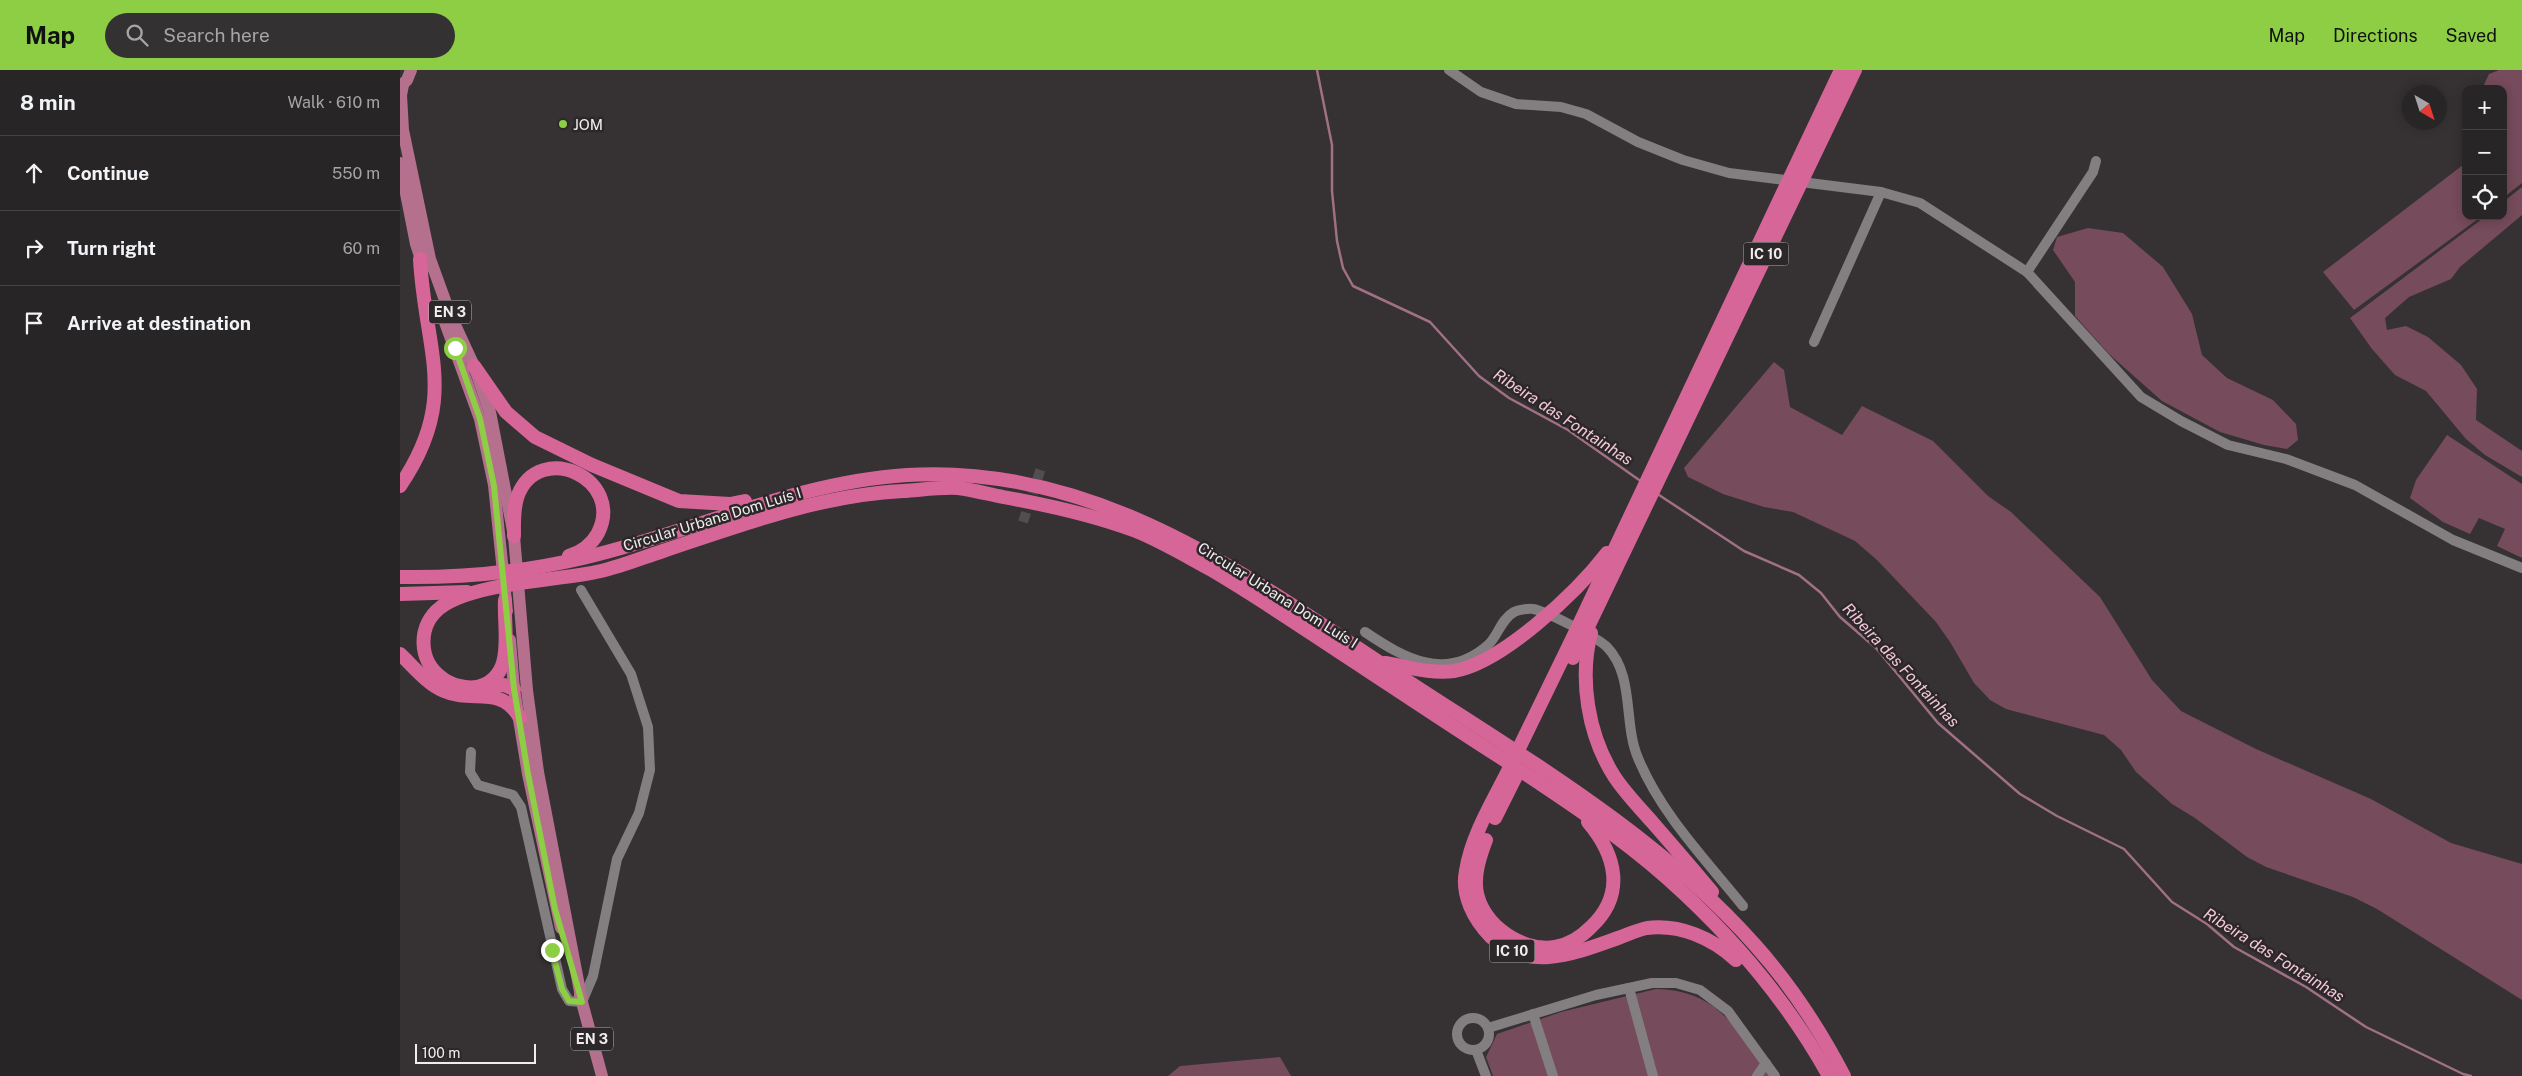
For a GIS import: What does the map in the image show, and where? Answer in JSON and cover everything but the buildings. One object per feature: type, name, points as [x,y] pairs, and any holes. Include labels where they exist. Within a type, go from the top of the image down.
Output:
[{"type":"highway","name":"IC 10","points":[[1568,802],[1587,820],[1606,847],[1613,871],[1612,894],[1599,920],[1575,940],[1556,947],[1528,945],[1510,938],[1495,924],[1481,904],[1475,882],[1480,856],[1490,828],[1682,405],[1841,70]]},
{"type":"highway","name":"IC 10","points":[[1785,1008],[1720,946],[1702,937],[1674,928],[1645,928],[1561,957],[1535,958],[1515,953],[1493,939],[1477,920],[1466,896],[1465,873],[1471,852],[1495,796],[1600,605],[1756,274],[1855,70]]},
{"type":"highway","points":[[400,486],[417,460],[425,442],[434,407],[435,366],[420,259]]},
{"type":"highway","points":[[474,366],[506,412],[536,437],[592,465],[679,501],[730,504],[778,493],[869,480]]},
{"type":"highway","points":[[400,576],[435,577],[486,574],[522,568],[572,555],[589,545],[602,526],[603,516],[597,491],[591,483],[576,472],[560,468],[542,471],[528,481],[519,493],[514,514],[514,536]]},
{"type":"highway","name":"Circular Urbana Dom Luís I","points":[[522,568],[584,558],[760,505],[869,480],[908,475],[951,475],[1008,481],[1075,496],[1116,510],[1156,526],[1194,546],[1377,661],[1506,754]]},
{"type":"highway","name":"Circular Urbana Dom Luís I","points":[[482,591],[602,571],[789,510],[876,492],[956,488],[1057,507],[1138,532],[1189,557],[1240,587],[1646,843],[1695,886],[1755,945],[1807,1014],[1844,1076]]},
{"type":"highway","name":"IC 10","points":[[1377,661],[1425,670],[1452,671],[1466,669],[1491,658],[1519,638],[1593,570],[1626,526]]},
{"type":"highway","points":[[400,594],[482,591]]},
{"type":"highway","points":[[482,591],[452,602],[436,612],[425,629],[423,641],[427,662],[440,677],[464,687],[504,685],[514,689]]},
{"type":"highway","points":[[480,686],[497,675],[505,661],[505,600]]},
{"type":"highway","name":"IC 10","points":[[1600,605],[1588,650],[1588,698],[1595,733],[1614,776],[1755,945]]},
{"type":"highway","points":[[400,654],[441,690],[461,696],[498,697],[514,689]]},
{"type":"highway","points":[[498,697],[516,710],[520,718]]},
{"type":"highway","name":"Circular Urbana Dom Luís I","points":[[1529,768],[1568,802],[1633,850],[1686,895],[1742,954],[1785,1008],[1829,1076]]},
{"type":"main road","name":"EN 3","points":[[411,70],[402,86],[403,130],[430,259],[450,314],[474,366],[490,412],[514,536],[526,672],[536,752],[582,1002]]},
{"type":"main road","name":"EN 3","points":[[400,163],[420,259],[480,419],[494,486],[514,689],[528,774],[555,909],[602,1076]]},
{"type":"main road","points":[[526,672],[521,683],[514,689],[524,700],[530,740],[536,752]]},
{"type":"street","points":[[1449,70],[1481,92],[1516,104],[1561,107],[1586,114],[1638,142],[1683,160],[1729,173],[1764,179],[1881,192],[1920,203],[2027,272],[2141,397],[2180,421],[2228,445],[2286,459],[2354,485],[2453,540],[2522,568]]},
{"type":"street","points":[[2027,272],[2093,172],[2096,161]]},
{"type":"street","points":[[1814,342],[1881,192]]},
{"type":"street","points":[[471,752],[470,772],[478,785],[513,795],[521,807],[562,989],[569,1001],[582,1002],[593,976],[617,859],[638,813],[650,770],[648,727],[631,674],[581,590]]},
{"type":"street","points":[[1365,632],[1388,648],[1417,661],[1446,665],[1470,658],[1490,643],[1503,622],[1514,612],[1532,609],[1567,623],[1606,645],[1619,662],[1627,694],[1628,720],[1637,757],[1653,789],[1685,835],[1743,906]]},
{"type":"street","points":[[1488,1028],[1574,1001],[1668,981],[1700,990],[1728,1010],[1775,1076]]},
{"type":"street","points":[[1629,988],[1653,1076]]},
{"type":"street","points":[[1533,1014],[1553,1076]]},
{"type":"street","points":[[1471,1018],[1483,1021],[1488,1028],[1489,1038],[1485,1046],[1476,1050],[1468,1049],[1461,1045],[1458,1038],[1459,1026],[1471,1018]]},
{"type":"street","points":[[1476,1050],[1486,1076]]},
{"type":"street","points":[[1757,1076],[1766,1063]]},
{"type":"shaded area","points":[[2499,70],[2522,70],[2522,183],[2507,195],[2507,85],[2484,85],[2489,74]]},
{"type":"shaded area","points":[[2462,166],[2462,220],[2477,220],[2354,310],[2323,272]]},
{"type":"shaded area","points":[[2522,187],[2522,215],[2460,267],[2451,279],[2409,297],[2385,318],[2387,330],[2406,326],[2428,337],[2461,365],[2477,389],[2476,420],[2522,451],[2522,477],[2485,455],[2466,439],[2426,391],[2395,375],[2372,349],[2350,318],[2481,220],[2507,220],[2507,199]]},
{"type":"shaded area","points":[[2088,228],[2123,233],[2163,267],[2192,314],[2202,355],[2227,378],[2273,400],[2296,424],[2298,440],[2287,449],[2264,445],[2220,432],[2162,401],[2109,354],[2075,316],[2075,282],[2053,250],[2057,237]]},
{"type":"shaded area","points":[[1774,362],[1784,370],[1790,407],[1842,435],[1862,406],[1933,441],[1988,496],[2011,512],[2100,597],[2152,680],[2181,711],[2256,749],[2371,799],[2451,843],[2522,864],[2522,1000],[2377,909],[2353,897],[2266,867],[2247,857],[2195,818],[2172,804],[2136,772],[2121,750],[2104,735],[2006,709],[1990,700],[1974,683],[1936,622],[1877,560],[1855,541],[1793,512],[1764,507],[1723,494],[1688,477],[1684,468]]},
{"type":"shaded area","points":[[2447,435],[2522,484],[2522,558],[2497,546],[2505,529],[2479,518],[2470,534],[2443,522],[2410,498],[2416,480]]},
{"type":"shaded area","points":[[1656,989],[1678,991],[1712,1005],[1736,1029],[1770,1076],[1493,1076],[1486,1057],[1497,1034],[1561,1012]]},
{"type":"shaded area","points":[[1280,1057],[1291,1076],[1168,1076],[1180,1066]]},
{"type":"waterway","name":"Ribeira das Fontainhas","points":[[1317,70],[1332,145],[1332,191],[1337,241],[1343,268],[1353,286],[1430,322],[1479,376],[1509,398],[1568,430],[1642,482]]},
{"type":"waterway","name":"Ribeira das Fontainhas","points":[[1656,493],[1744,551],[1799,575],[1821,593],[1840,617],[1876,648],[1938,723],[2020,794],[2057,816],[2124,849],[2172,902],[2207,924],[2234,947],[2306,987],[2366,1027],[2463,1074],[2471,1076]]},
{"type":"tunnel","points":[[1023,522],[1042,465]]},
{"type":"place","name":"JOM","points":[[563,124]]},
{"type":"route","points":[[455,348],[480,419],[494,486],[514,689],[528,774],[555,909],[582,1002],[569,1001],[562,989],[552,950]]}]
